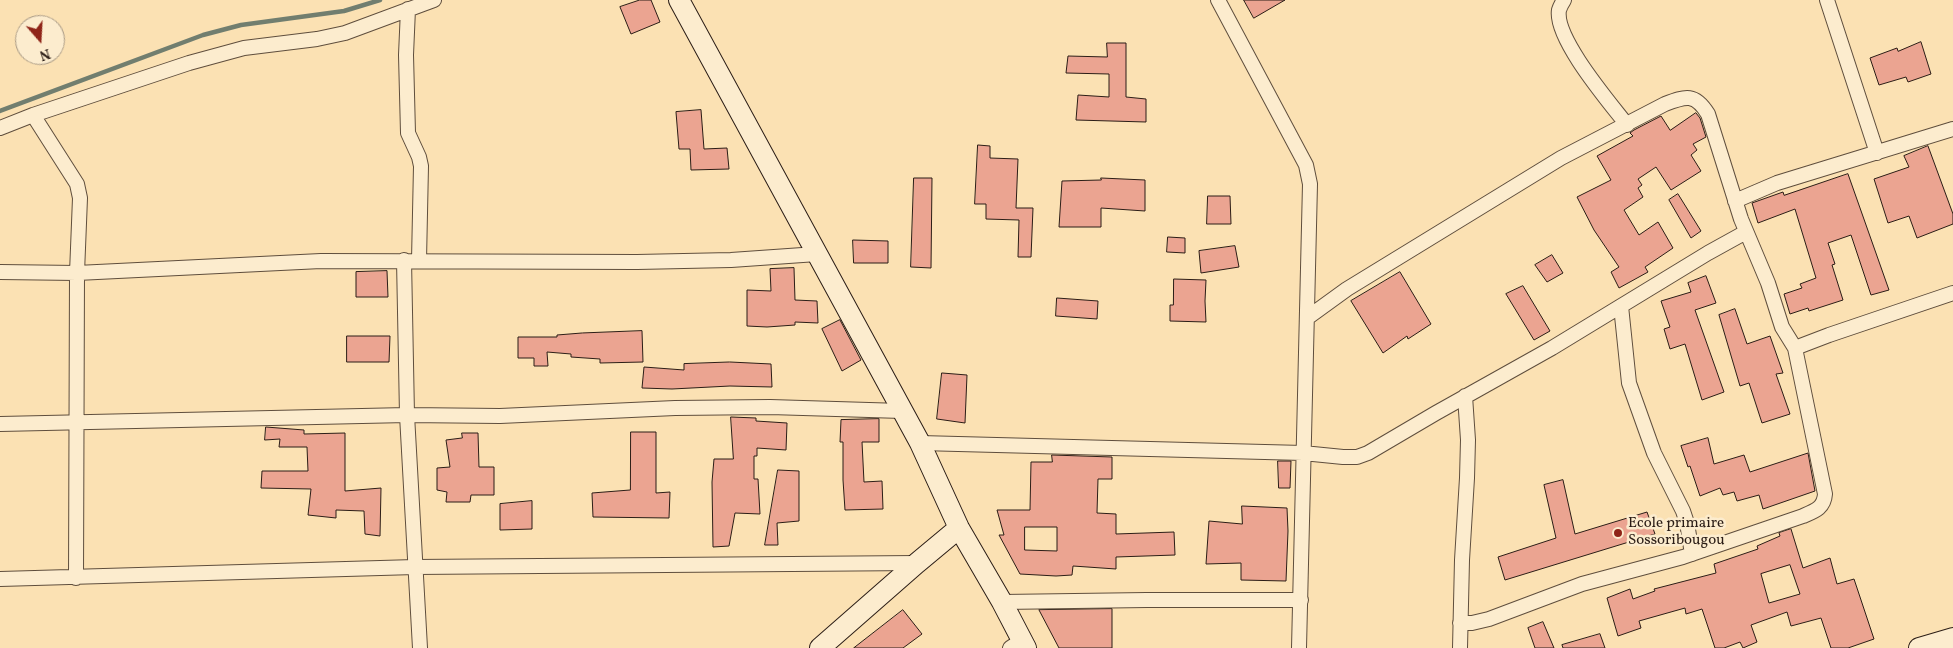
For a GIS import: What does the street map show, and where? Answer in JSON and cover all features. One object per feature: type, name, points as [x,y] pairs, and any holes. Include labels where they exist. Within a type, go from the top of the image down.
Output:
[{"type":"street","points":[[0,128],[33,115],[189,63],[244,48],[318,39],[345,33],[434,0]]},
{"type":"street","points":[[679,0],[920,443],[959,528],[1002,602],[1019,645]]},
{"type":"street","points":[[1218,0],[1306,165],[1310,184],[1300,648]]},
{"type":"street","points":[[1564,0],[1559,10],[1559,16],[1570,44],[1579,61],[1626,125]]},
{"type":"street","points":[[1827,0],[1877,153]]},
{"type":"street","points":[[408,9],[406,55],[408,133],[420,157],[421,166],[419,260]]},
{"type":"street","points":[[1307,318],[1346,289],[1561,158],[1665,104],[1682,97],[1694,99],[1702,104],[1708,114],[1734,202],[1768,283],[1782,327],[1795,348],[1825,494],[1823,504],[1819,509],[1803,516],[1692,554],[1582,584],[1489,618],[1472,623],[1460,623]]},
{"type":"street","points":[[33,115],[77,184],[80,198],[81,212],[77,272],[76,578]]},
{"type":"street","points":[[1734,202],[1777,183],[1953,129]]},
{"type":"street","points":[[920,443],[1303,453],[1357,457],[1368,454],[1465,396],[1552,348],[1746,232]]},
{"type":"street","points":[[0,272],[77,272],[321,261],[646,262],[731,260],[817,254]]},
{"type":"street","points":[[404,260],[407,415],[420,648]]},
{"type":"street","points":[[1795,348],[1953,293]]},
{"type":"street","points":[[1621,306],[1629,383],[1654,453],[1683,511],[1692,554]]},
{"type":"street","points":[[1460,648],[1468,440],[1465,396]]},
{"type":"street","points":[[0,424],[407,415],[500,416],[675,408],[770,407],[902,411]]},
{"type":"street","points":[[820,648],[959,528]]},
{"type":"street","points":[[0,579],[415,568],[917,563]]},
{"type":"street","points":[[1002,602],[1301,600]]},
{"type":"street","points":[[1919,648],[1953,638]]},
{"type":"building","points":[[640,0],[651,0],[660,22],[631,34],[620,7]]},
{"type":"building","points":[[1244,0],[1285,0],[1254,18]]},
{"type":"building","points":[[1921,42],[1931,74],[1908,82],[1906,77],[1879,85],[1870,58],[1897,48],[1898,51]]},
{"type":"building","points":[[1107,43],[1126,43],[1126,97],[1146,99],[1146,122],[1076,120],[1078,95],[1109,97],[1109,74],[1066,73],[1068,56],[1107,57]]},
{"type":"building","points":[[701,110],[704,149],[727,148],[729,169],[691,170],[690,149],[679,149],[676,112]]},
{"type":"building","points":[[1696,113],[1700,118],[1706,137],[1693,144],[1697,150],[1691,155],[1701,171],[1671,190],[1656,167],[1638,179],[1642,185],[1638,188],[1643,197],[1624,210],[1639,235],[1658,222],[1673,248],[1645,267],[1648,272],[1619,288],[1611,272],[1619,267],[1594,230],[1577,197],[1611,180],[1597,156],[1633,136],[1630,133],[1634,130],[1661,116],[1670,130]]},
{"type":"building","points":[[978,145],[990,146],[990,158],[1018,159],[1016,208],[1033,208],[1031,257],[1018,257],[1019,220],[986,219],[986,204],[975,204]]},
{"type":"building","points":[[1928,146],[1953,214],[1953,224],[1917,238],[1909,216],[1888,223],[1874,179],[1909,167],[1904,156]]},
{"type":"building","points":[[1848,174],[1889,290],[1871,295],[1851,235],[1828,243],[1835,264],[1832,265],[1843,300],[1809,311],[1808,308],[1790,314],[1784,294],[1802,288],[1800,284],[1816,278],[1795,209],[1758,223],[1752,203],[1783,192],[1784,195]]},
{"type":"building","points":[[914,178],[932,178],[931,268],[911,267]]},
{"type":"building","points":[[1101,178],[1145,180],[1145,211],[1101,208],[1101,227],[1059,227],[1062,181],[1101,180]]},
{"type":"building","points":[[1678,194],[1701,231],[1691,238],[1669,200]]},
{"type":"building","points":[[1208,196],[1230,196],[1231,224],[1207,224]]},
{"type":"building","points":[[1168,237],[1185,238],[1185,253],[1167,252]]},
{"type":"building","points":[[853,240],[888,241],[888,263],[854,263]]},
{"type":"building","points":[[1235,246],[1239,267],[1201,273],[1199,251]]},
{"type":"building","points":[[1552,255],[1563,273],[1547,282],[1535,265]]},
{"type":"building","points":[[794,268],[795,300],[817,301],[818,323],[795,322],[795,325],[747,326],[747,290],[771,291],[770,269]]},
{"type":"building","points":[[387,271],[388,297],[356,297],[356,272]]},
{"type":"building","points":[[1400,272],[1431,324],[1408,339],[1407,336],[1383,353],[1351,301]]},
{"type":"building","points":[[1706,276],[1716,303],[1695,310],[1724,392],[1702,400],[1685,344],[1670,349],[1664,329],[1670,327],[1661,301],[1691,292],[1688,283]]},
{"type":"building","points":[[1174,279],[1206,280],[1206,322],[1170,321],[1170,305],[1173,305]]},
{"type":"building","points":[[1523,286],[1550,331],[1534,340],[1506,294]]},
{"type":"building","points":[[1057,298],[1098,301],[1097,319],[1056,316]]},
{"type":"building","points":[[1735,309],[1747,344],[1770,336],[1783,373],[1776,374],[1790,414],[1762,423],[1749,383],[1740,386],[1719,315]]},
{"type":"building","points":[[840,320],[861,360],[842,371],[822,329]]},
{"type":"building","points":[[642,331],[643,362],[600,363],[600,359],[571,357],[571,354],[547,352],[548,366],[534,366],[534,358],[518,358],[518,337],[557,337],[557,335],[582,333]]},
{"type":"building","points":[[347,336],[390,336],[389,362],[347,362]]},
{"type":"building","points":[[730,362],[771,364],[772,387],[642,388],[644,367],[684,370],[684,364]]},
{"type":"building","points":[[942,373],[967,375],[965,423],[937,419]]},
{"type":"building","points":[[731,417],[756,418],[756,421],[787,423],[786,450],[757,448],[757,456],[754,456],[754,479],[758,479],[760,514],[735,513],[729,546],[713,547],[712,482],[714,459],[733,459]]},
{"type":"building","points":[[879,419],[879,442],[862,442],[864,482],[882,481],[883,509],[845,510],[843,442],[840,442],[841,420]]},
{"type":"building","points":[[266,427],[304,430],[304,434],[345,433],[345,491],[381,488],[380,536],[365,534],[364,511],[336,510],[336,518],[308,515],[311,489],[261,488],[262,471],[308,471],[307,447],[279,447],[280,439],[265,440]]},
{"type":"building","points":[[631,432],[656,432],[656,493],[670,492],[669,518],[593,517],[592,493],[630,490]]},
{"type":"building","points":[[462,433],[478,433],[479,467],[494,467],[494,495],[471,495],[470,502],[446,502],[447,492],[437,490],[437,468],[450,467],[446,440],[462,438]]},
{"type":"building","points":[[1708,438],[1714,464],[1744,455],[1750,472],[1808,453],[1815,491],[1763,509],[1759,495],[1737,501],[1734,492],[1723,495],[1720,488],[1700,496],[1681,446]]},
{"type":"building","points":[[1052,455],[1112,457],[1112,479],[1098,479],[1097,513],[1116,514],[1116,534],[1174,532],[1175,555],[1116,557],[1116,569],[1073,566],[1072,575],[1020,574],[999,535],[1004,535],[997,510],[1030,510],[1031,462],[1052,462]],"holes":[[[1025,527],[1057,527],[1057,551],[1025,550]]]},
{"type":"building","points":[[1278,461],[1291,461],[1290,488],[1279,488]]},
{"type":"building","points":[[778,470],[799,471],[799,521],[777,523],[778,545],[765,545]]},
{"type":"building","points":[[1563,480],[1575,534],[1647,512],[1655,534],[1505,580],[1498,557],[1556,538],[1544,485]]},
{"type":"building","points":[[532,501],[532,529],[500,530],[500,504]]},
{"type":"building","points":[[1242,506],[1287,508],[1286,581],[1241,580],[1241,563],[1206,564],[1209,521],[1242,524]]},
{"type":"building","points":[[1791,529],[1803,568],[1830,558],[1837,584],[1854,579],[1874,639],[1848,648],[1831,648],[1821,618],[1791,626],[1787,612],[1751,625],[1757,642],[1743,648],[1740,642],[1724,648],[1715,648],[1702,609],[1686,614],[1685,608],[1639,621],[1641,628],[1618,636],[1607,598],[1630,589],[1633,599],[1655,591],[1654,589],[1716,573],[1714,564],[1758,549],[1757,546],[1780,536],[1779,533]],"holes":[[[1790,565],[1800,594],[1769,603],[1761,574]]]},
{"type":"building","points":[[1112,609],[1112,648],[1059,648],[1039,610]]},
{"type":"building","points":[[903,610],[922,634],[903,648],[854,648]]},
{"type":"building","points":[[1543,622],[1554,648],[1535,648],[1528,628]]},
{"type":"building","points":[[1600,634],[1605,648],[1563,648],[1562,645]]},
{"type":"waterway","points":[[0,111],[203,35],[241,25],[344,11],[380,0]]},
{"type":"place","name":"Ecole primaire Sossoribougou","points":[[1618,533]]}]
